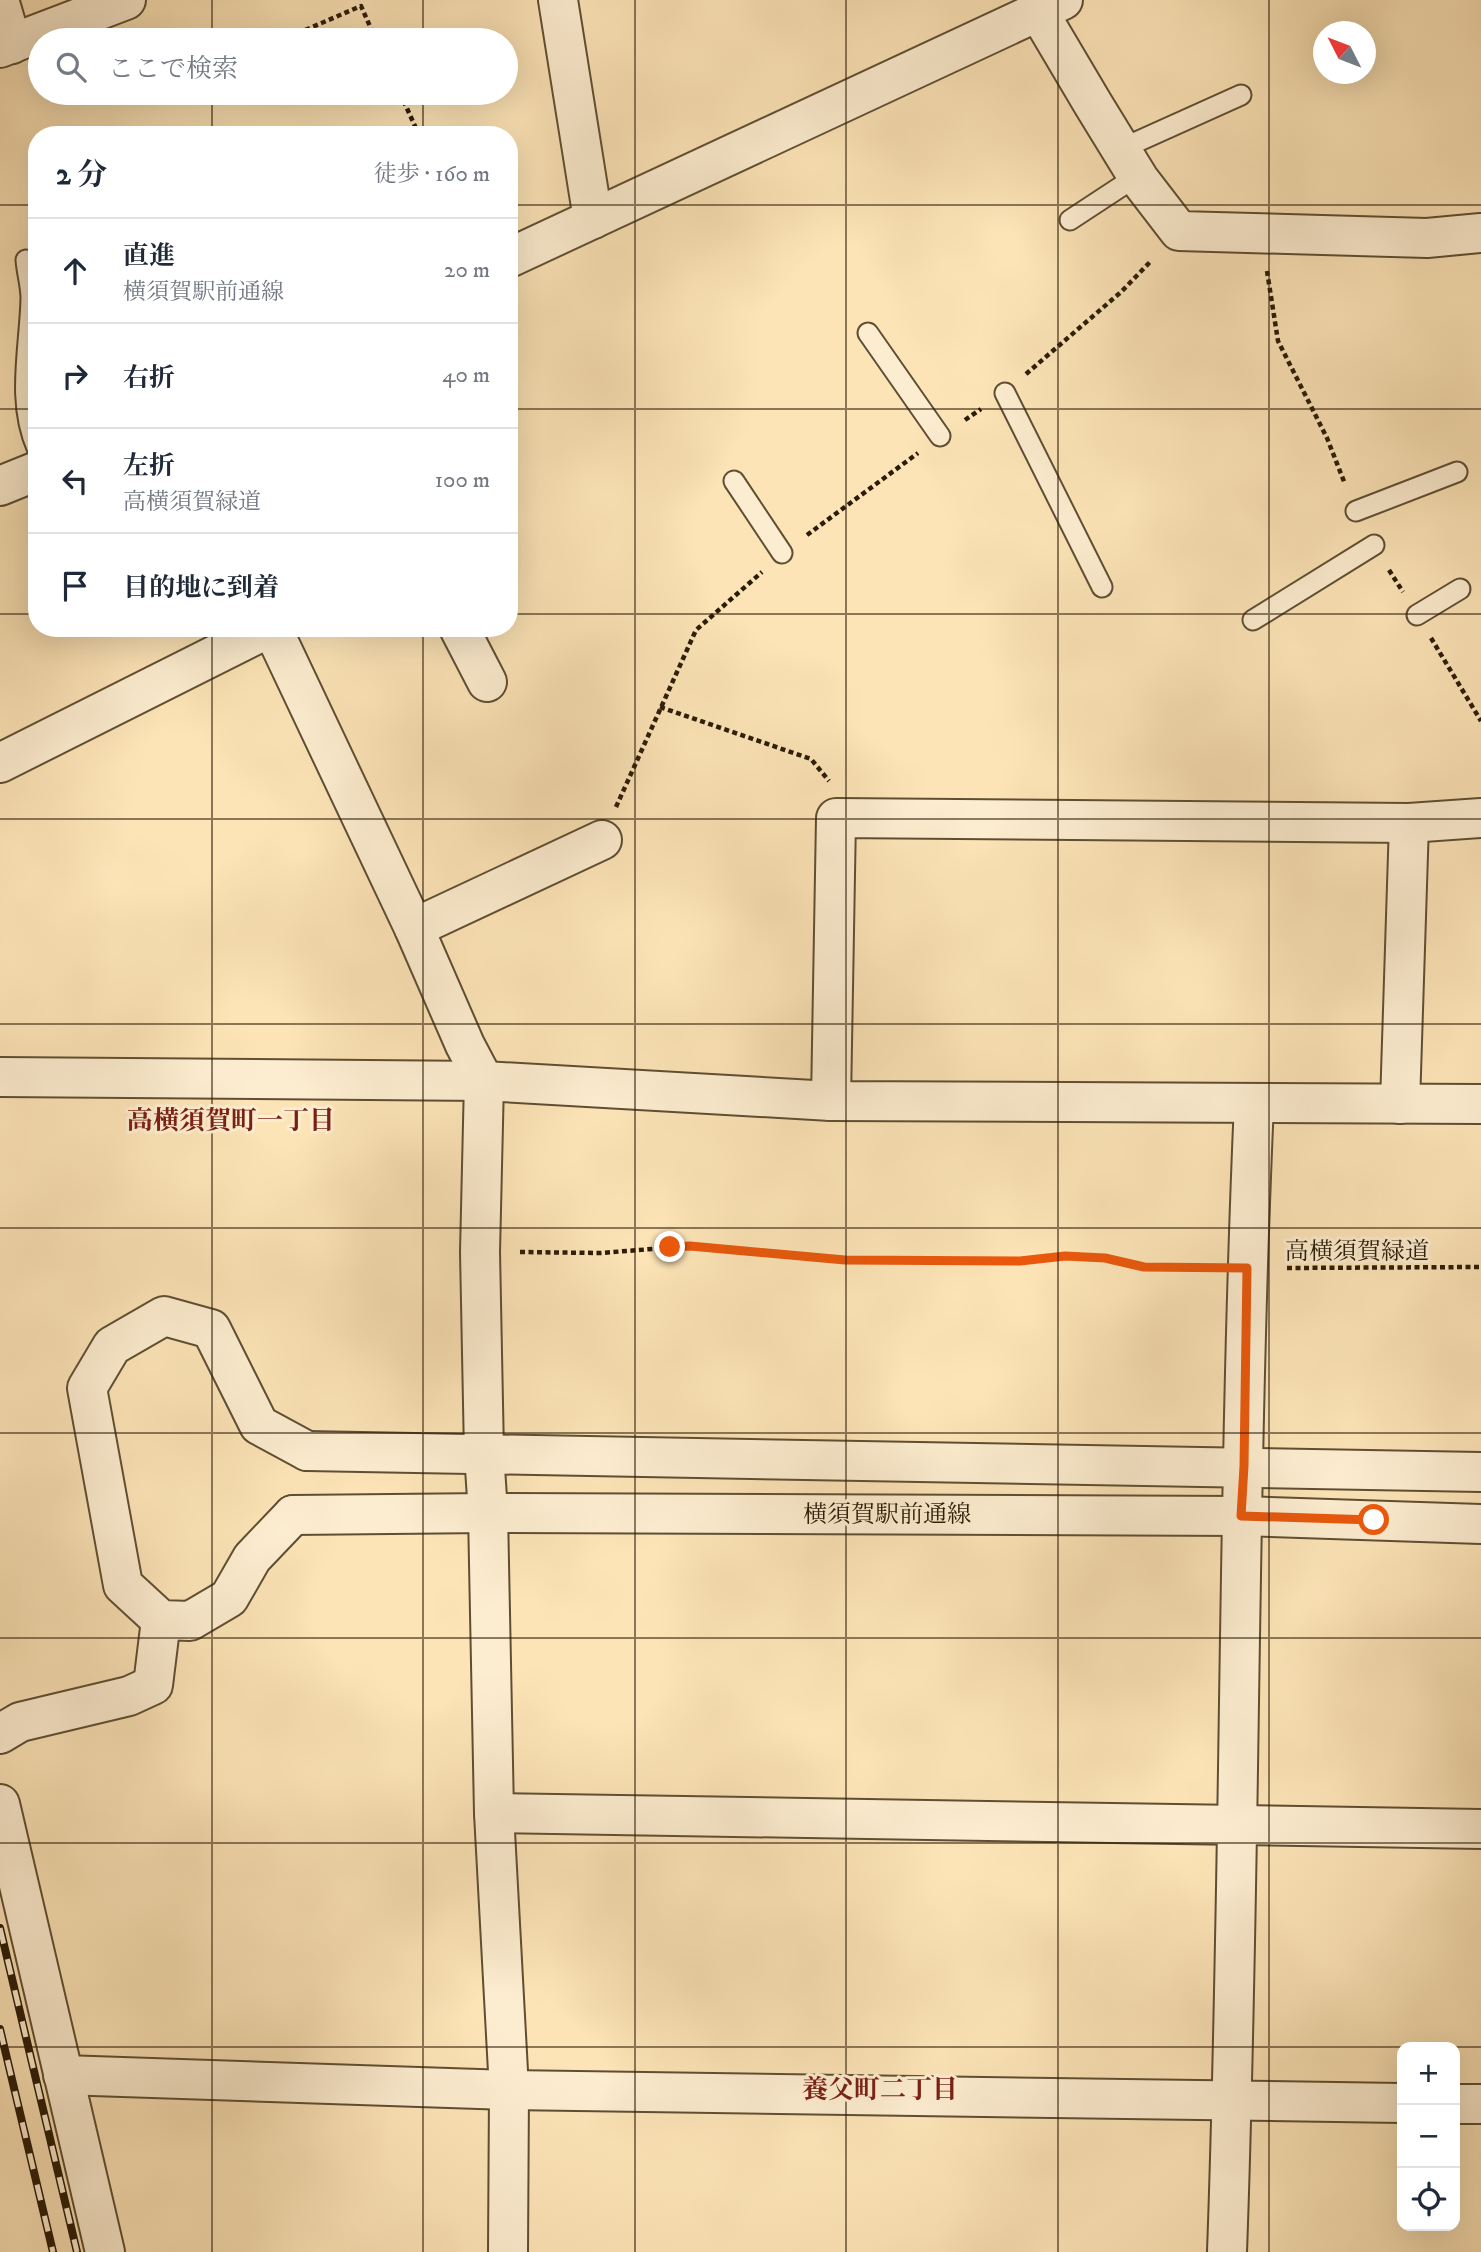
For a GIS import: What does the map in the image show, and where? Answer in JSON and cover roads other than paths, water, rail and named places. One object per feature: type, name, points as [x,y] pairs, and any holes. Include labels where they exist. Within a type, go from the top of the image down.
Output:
[{"type":"street","points":[[53,28],[126,0]]},
{"type":"street","points":[[558,0],[593,219]]},
{"type":"street","points":[[0,3],[6,46],[28,38]]},
{"type":"street","points":[[518,254],[1047,3],[1048,28],[1129,163],[1179,231],[1427,238],[1481,233]]},
{"type":"street","points":[[0,486],[28,475]]},
{"type":"street","points":[[0,762],[252,637]]},
{"type":"street","points":[[274,637],[484,1081],[480,1252],[484,1454],[488,1513],[494,1813],[509,2090],[508,2252]]},
{"type":"street","points":[[464,637],[487,682]]},
{"type":"street","points":[[831,1101],[836,818],[1409,823],[1481,818]]},
{"type":"street","points":[[1399,1104],[1409,823]]},
{"type":"street","points":[[414,928],[602,839]]},
{"type":"street","points":[[0,1077],[484,1081],[831,1101],[1481,1104]]},
{"type":"street","points":[[1227,2252],[1238,1824],[1241,1516],[1254,1103]]},
{"type":"street","points":[[0,1734],[20,1722],[129,1696],[153,1685],[161,1620],[123,1586],[87,1388],[112,1346],[164,1316],[211,1329],[259,1425],[307,1451],[1481,1472]]},
{"type":"street","name":"横須賀駅前通線","points":[[161,1620],[190,1621],[229,1598],[252,1558],[293,1516],[488,1513],[1241,1516],[1481,1524]]},
{"type":"street","points":[[0,1804],[105,2252]]},
{"type":"street","points":[[494,1813],[1481,1829]]},
{"type":"street","points":[[63,2075],[509,2090],[1397,2103]]},
{"type":"street","points":[[1460,2104],[1481,2104]]},
{"type":"lane","points":[[1070,220],[1129,163],[1241,95]]},
{"type":"lane","points":[[26,261],[28,275]]},
{"type":"lane","points":[[28,333],[28,418]]},
{"type":"lane","points":[[867,333],[940,436]]},
{"type":"lane","points":[[1005,393],[1102,587]]},
{"type":"lane","points":[[1356,511],[1457,472]]},
{"type":"lane","points":[[734,481],[782,554]]},
{"type":"lane","points":[[1252,620],[1374,545]]},
{"type":"lane","points":[[1417,615],[1460,589]]},
{"type":"railway","points":[[0,1928],[77,2252]]},
{"type":"railway","points":[[0,2029],[53,2252]]},
{"type":"district","name":"高横須賀町一丁目","points":[[231,1120]]},
{"type":"district","name":"養父町二丁目","points":[[880,2089]]}]
